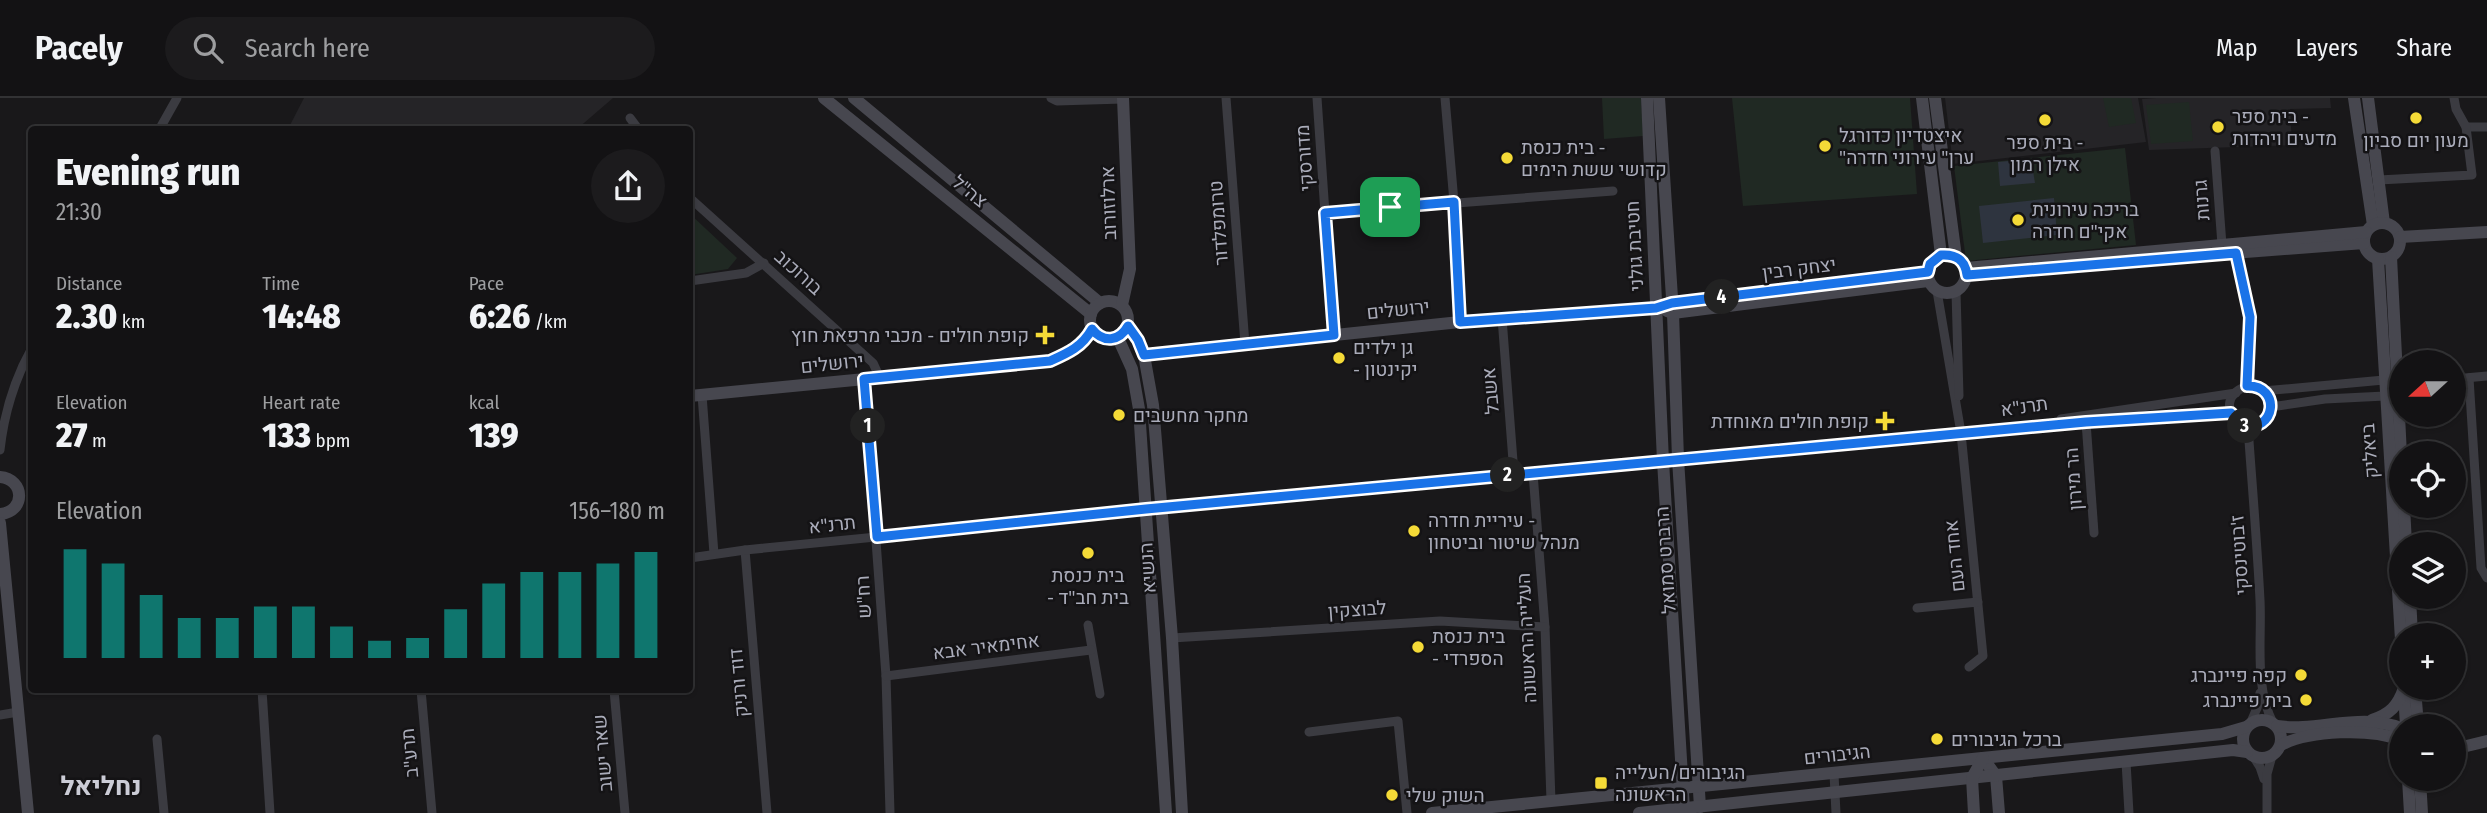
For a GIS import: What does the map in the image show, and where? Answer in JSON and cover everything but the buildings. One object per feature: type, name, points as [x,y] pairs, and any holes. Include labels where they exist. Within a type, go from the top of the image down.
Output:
[{"type":"street","points":[[161,126],[177,98]]},
{"type":"street","name":"צה\"ל","points":[[824,98],[1091,314]]},
{"type":"street","name":"צה\"ל","points":[[854,98],[1100,303]]},
{"type":"street","points":[[1051,98],[1057,101],[1123,99]]},
{"type":"street","name":"טרומפלדור","points":[[1226,98],[1245,344]]},
{"type":"street","name":"מדורסקי","points":[[1317,98],[1325,213],[1614,191]]},
{"type":"street","points":[[1445,98],[1460,322]]},
{"type":"street","name":"חטיבת גולני","points":[[1647,98],[1656,308]]},
{"type":"street","name":"חטיבת גולני","points":[[1659,98],[1672,308]]},
{"type":"street","points":[[1922,98],[1941,255]]},
{"type":"street","points":[[1935,98],[1956,257],[1966,272],[1965,282],[1956,292],[1943,294],[1931,281],[1930,264],[1941,255],[1956,257]]},
{"type":"street","points":[[2354,98],[2372,231]]},
{"type":"street","points":[[1966,272],[2236,253],[2372,231],[2392,226],[2400,237],[2399,246],[2384,258],[2368,253],[2372,231],[2379,180],[2368,98]]},
{"type":"street","points":[[2379,180],[2472,175],[2466,127],[2456,109],[2454,98]]},
{"type":"street","name":"ארלוזורוב","points":[[1122,305],[1129,269],[1123,99]]},
{"type":"street","points":[[630,118],[636,126]]},
{"type":"street","points":[[2466,127],[2487,127]]},
{"type":"street","name":"גרנות","points":[[2215,151],[2222,245]]},
{"type":"street","name":"בורוכוב","points":[[693,201],[873,363],[880,378]]},
{"type":"street","points":[[1325,213],[1334,335]]},
{"type":"street","points":[[1966,272],[2372,231]]},
{"type":"street","points":[[2400,237],[2487,232]]},
{"type":"street","points":[[2236,253],[2250,317],[2247,386]]},
{"type":"street","name":"ביאליק","points":[[2384,258],[2391,350]]},
{"type":"street","points":[[693,281],[746,273],[764,264]]},
{"type":"street","name":"יצחק רבין","points":[[1656,308],[1931,281]]},
{"type":"street","name":"אחד העם","points":[[1931,281],[1961,433]]},
{"type":"street","name":"אחד העם","points":[[1956,292],[1961,433],[1983,656],[1969,667]]},
{"type":"street","points":[[1111,300],[1122,305],[1128,315],[1128,326],[1118,338],[1106,339],[1092,329],[1091,314],[1100,303],[1111,300]]},
{"type":"street","name":"ירושלים","points":[[1144,355],[1502,318],[1656,308]]},
{"type":"street","name":"הרברט סמואל","points":[[1656,308],[1684,811]]},
{"type":"street","name":"הרברט סמואל","points":[[1672,308],[1678,459],[1701,810]]},
{"type":"street","name":"אשבל","points":[[1502,318],[1513,461]]},
{"type":"street","name":"הנשיא","points":[[1128,326],[1144,355],[1153,405],[1172,638],[1182,813]]},
{"type":"street","name":"ירושלים","points":[[696,395],[1050,361],[1073,351],[1086,341],[1092,329]]},
{"type":"street","name":"הנשיא","points":[[1118,338],[1132,369],[1139,410],[1166,813]]},
{"type":"street","points":[[0,450],[3,410],[28,355]]},
{"type":"street","points":[[2466,378],[2487,376]]},
{"type":"street","points":[[2469,378],[2481,568],[2487,578]]},
{"type":"street","name":"רח\"ש","points":[[864,379],[886,676],[890,813]]},
{"type":"street","points":[[2263,391],[2271,407],[2270,414],[2261,424],[2248,427],[2238,422],[2231,413],[2231,402],[2236,393],[2247,386],[2263,391],[2389,382]]},
{"type":"street","name":"ביאליק","points":[[2389,390],[2385,396],[2400,623]]},
{"type":"street","name":"תרנ\"א","points":[[1961,433],[2236,393]]},
{"type":"street","points":[[696,395],[714,554]]},
{"type":"street","points":[[2271,407],[2325,399],[2385,396]]},
{"type":"street","name":"תרנ\"א","points":[[693,558],[1146,509],[1678,459],[2086,422],[2231,413]]},
{"type":"street","name":"הר מירון","points":[[2086,422],[2094,533]]},
{"type":"street","name":"ז'בוטינסקי","points":[[2248,427],[2260,601],[2262,680],[2264,702],[2275,725]]},
{"type":"street","name":"העלייה הראשונה","points":[[1533,473],[1545,627],[1551,802]]},
{"type":"street","points":[[0,477],[16,483],[25,500],[12,511],[0,514]]},
{"type":"street","points":[[0,523],[3,579],[28,813]]},
{"type":"street","name":"דוד ורניק","points":[[745,550],[766,813]]},
{"type":"street","points":[[1917,608],[1978,602]]},
{"type":"street","name":"לבוצקין","points":[[1172,638],[1440,621],[1545,627]]},
{"type":"street","points":[[1088,625],[1100,694]]},
{"type":"street","name":"אחימאיר אבא","points":[[886,676],[1091,650]]},
{"type":"street","name":"ז'בוטינסקי","points":[[2248,726],[2257,708],[2262,680]]},
{"type":"street","points":[[262,693],[270,813]]},
{"type":"street","name":"תרע\"ב","points":[[422,693],[432,813]]},
{"type":"street","name":"שאר ישוב","points":[[614,693],[625,813]]},
{"type":"street","points":[[2366,721],[2392,710],[2400,700]]},
{"type":"street","points":[[0,715],[18,712]]},
{"type":"street","points":[[2266,795],[2262,772],[2242,742],[2248,726],[2263,719],[2275,725],[2295,727],[2366,721],[2389,725]]},
{"type":"street","points":[[1309,732],[1398,721],[1407,813]]},
{"type":"street","points":[[2275,725],[2280,732],[2281,745]]},
{"type":"street","name":"הגיבורים","points":[[1432,813],[2222,734],[2248,726]]},
{"type":"street","points":[[2267,813],[2267,774],[2272,756],[2281,745],[2299,737],[2353,733],[2389,736]]},
{"type":"street","points":[[157,738],[164,813]]},
{"type":"street","points":[[2466,749],[2484,742]]},
{"type":"street","name":"הגיבורים","points":[[1639,813],[1701,810],[2233,750],[2250,754]]},
{"type":"street","points":[[2250,754],[2259,758],[2272,756]]},
{"type":"street","points":[[1974,813],[1972,778],[1983,758],[1996,776],[1999,813]]},
{"type":"street","points":[[2126,762],[2129,813]]},
{"type":"street","points":[[1834,774],[1836,813]]},
{"type":"street","points":[[2409,791],[2410,813]]},
{"type":"street","points":[[2420,791],[2422,813]]},
{"type":"shaded area","points":[[304,98],[613,98],[580,126],[290,126]]},
{"type":"shaded area","points":[[1602,98],[1641,98],[1643,136],[1604,139]]},
{"type":"shaded area","name":"איצטדיון כדורגל \"ערן\" עירוני חדרה","points":[[1732,98],[1910,98],[1917,194],[1743,206]]},
{"type":"shaded area","name":"בית ספר - אילן רמון","points":[[1945,98],[2138,98],[2146,142],[1953,164]]},
{"type":"shaded area","points":[[2103,98],[2131,98],[2136,123],[2109,127]]},
{"type":"shaded area","name":"בית ספר - מדעים ויהדות","points":[[2330,98],[2331,108],[2290,109],[2292,145],[2149,150],[2142,99]]},
{"type":"shaded area","points":[[2189,102],[2193,141],[2151,144],[2146,105]]},
{"type":"shaded area","points":[[2125,148],[2136,245],[1966,261],[1954,166]]},
{"type":"shaded area","points":[[2031,159],[2035,183],[2000,186],[1998,162]]},
{"type":"shaded area","name":"בריכה עירונית אקי\"ם חדרה","points":[[2054,198],[2057,235],[1983,243],[1979,206]]},
{"type":"shaded area","points":[[693,217],[737,258],[728,269],[693,275]]},
{"type":"place","name":"מעון יום סביון","points":[[2416,118]]},
{"type":"place","name":"בית ספר - אילן רמון","points":[[2045,120]]},
{"type":"place","name":"בית ספר - מדעים ויהדות","points":[[2218,127]]},
{"type":"place","name":"איצטדיון כדורגל \"ערן\" עירוני חדרה","points":[[1825,146]]},
{"type":"place","name":"בית כנסת - קדושי ששת הימים","points":[[1507,158]]},
{"type":"place","name":"בריכה עירונית אקי\"ם חדרה","points":[[2018,220]]},
{"type":"place","name":"קופת חולים - מכבי מרפאת חוץ","points":[[1045,335]]},
{"type":"place","name":"גן ילדים - יקינטון","points":[[1339,358]]},
{"type":"place","name":"מחקר מחשבים","points":[[1119,415]]},
{"type":"place","name":"קופת חולים מאוחדת","points":[[1885,421]]},
{"type":"place","name":"עיריית חדרה - מנהל שיטור וביטחון","points":[[1414,531]]},
{"type":"place","name":"בית כנסת - בית חב\"ד","points":[[1088,553]]},
{"type":"place","name":"בית כנסת - הספרדי","points":[[1418,647]]},
{"type":"place","name":"קפה פיינברג","points":[[2301,675]]},
{"type":"place","name":"בית פיינברג","points":[[2306,700]]},
{"type":"place","name":"ברכל הגיבורים","points":[[1937,739]]},
{"type":"place","name":"הגיבורים/העלייה הראשונה","points":[[1601,783]]},
{"type":"place","name":"השוק שלי","points":[[1392,795]]},
{"type":"district","name":"נחליאל","points":[[101,786]]},
{"type":"route","points":[[1454,202],[1460,322],[1656,308],[1672,303],[1928,272],[1930,264],[1941,255],[1956,257],[1966,268],[1967,275],[2236,253],[2250,317],[2247,386],[2258,388],[2267,395],[2270,414],[2261,424],[2248,427],[2238,422],[2231,413],[2086,422],[1146,509],[877,537],[864,379],[1050,361],[1073,351],[1086,341],[1092,329],[1100,337],[1112,340],[1122,335],[1128,326],[1144,355],[1334,335],[1325,213],[1390,207],[1454,202]]}]
